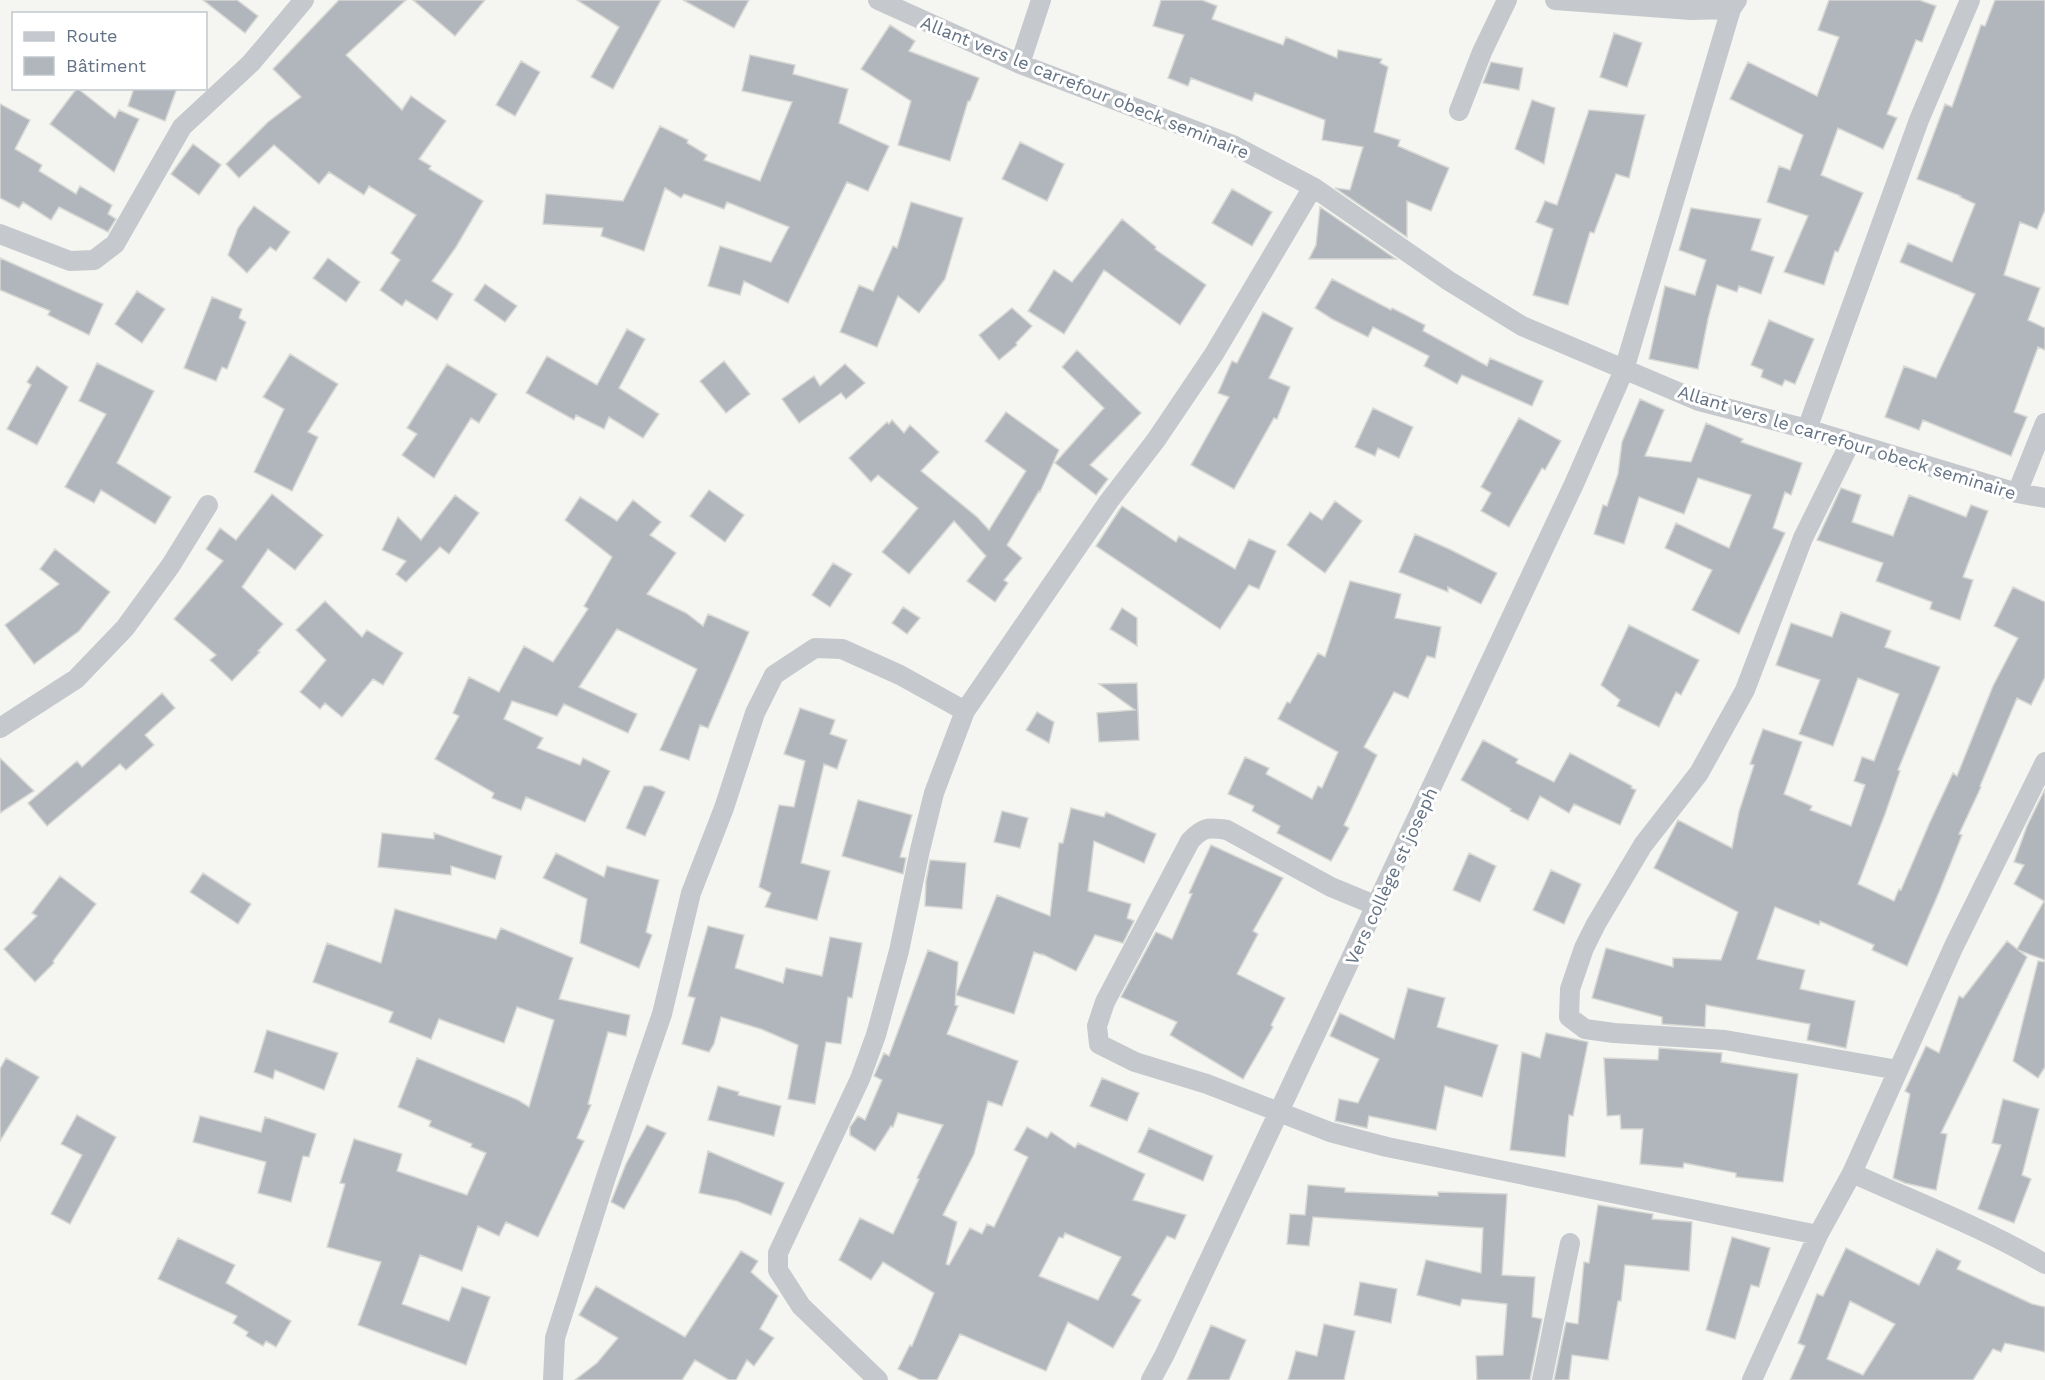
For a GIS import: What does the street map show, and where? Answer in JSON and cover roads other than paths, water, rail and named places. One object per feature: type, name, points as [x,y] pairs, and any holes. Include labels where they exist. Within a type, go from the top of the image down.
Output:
[{"type":"street","points":[[0,234],[70,261],[94,260],[115,244],[182,127],[251,63],[304,0]]},
{"type":"street","name":"Allant vers le carrefour obeck seminaire","points":[[878,0],[1020,64],[1233,145],[1313,187],[1440,274],[1522,326],[1624,370],[1699,401],[1807,429],[2018,493],[2045,498]]},
{"type":"street","points":[[1020,64],[1041,0]]},
{"type":"street","points":[[1459,111],[1482,52],[1507,0]]},
{"type":"street","points":[[1555,0],[1691,9],[1734,4]]},
{"type":"street","points":[[1807,429],[1919,120],[1970,0]]},
{"type":"street","name":"Vers collège st joseph","points":[[1151,1380],[1575,484],[1624,370],[1734,4]]},
{"type":"street","points":[[878,1380],[801,1306],[778,1270],[778,1253],[860,1079],[876,1035],[904,931],[934,793],[965,711],[1109,501],[1156,440],[1214,354],[1313,187]]},
{"type":"street","points":[[2018,493],[2045,423]]},
{"type":"street","points":[[1850,443],[1800,546],[1745,690],[1699,773],[1643,845],[1584,948],[1570,989],[1569,1017],[1585,1029],[1725,1040],[1898,1070]]},
{"type":"street","points":[[0,728],[76,679],[125,628],[171,565],[208,505]]},
{"type":"street","points":[[553,1380],[555,1338],[606,1177],[662,1014],[692,893],[724,808],[755,713],[774,675],[815,648],[842,650],[900,675],[965,711]]},
{"type":"street","points":[[1752,1380],[1818,1235],[1852,1173],[1954,946],[2045,762]]},
{"type":"street","points":[[1377,906],[1331,887],[1227,830],[1212,827],[1200,831],[1190,841],[1105,1002],[1097,1026],[1099,1044],[1135,1062],[1207,1084],[1330,1132],[1388,1147],[1818,1235]]},
{"type":"street","points":[[1852,1173],[1982,1232],[2045,1264]]},
{"type":"street","points":[[1542,1380],[1570,1243]]}]
